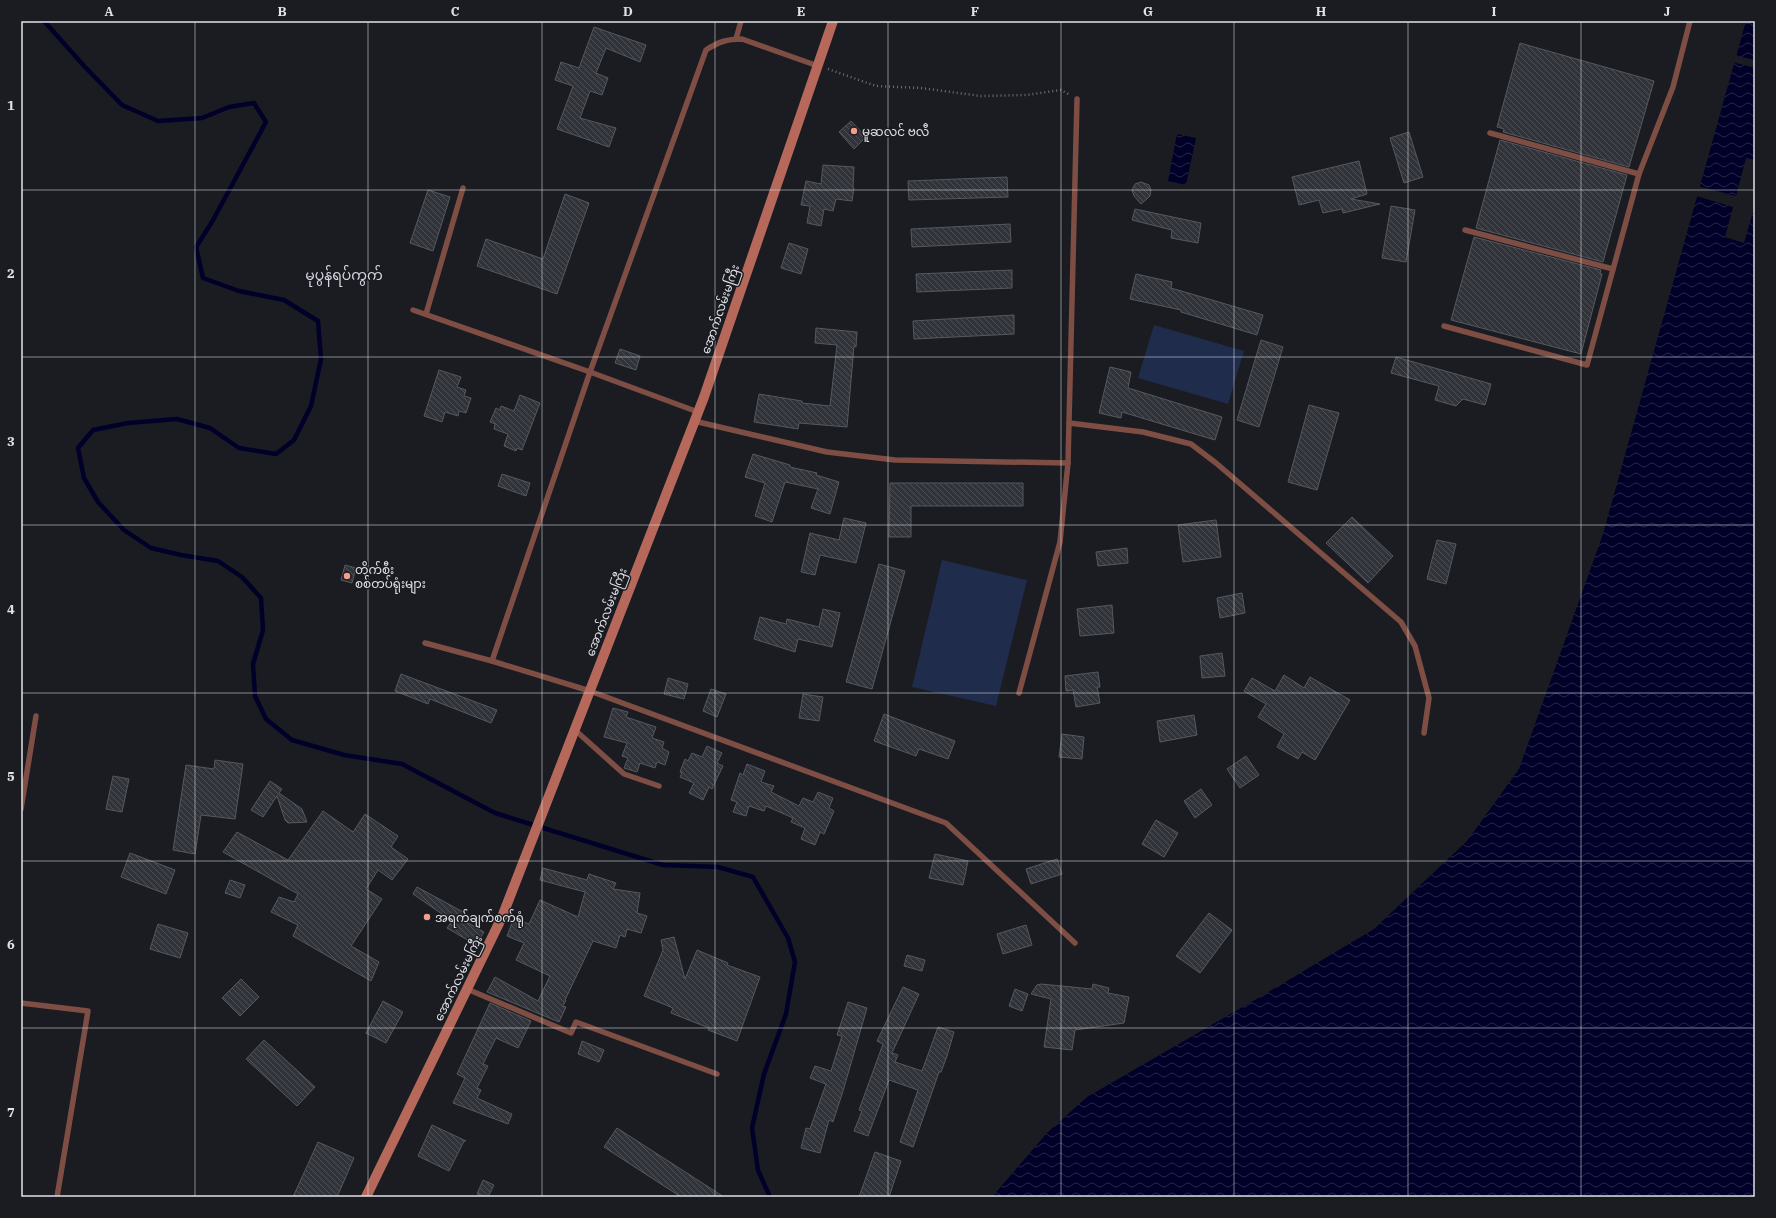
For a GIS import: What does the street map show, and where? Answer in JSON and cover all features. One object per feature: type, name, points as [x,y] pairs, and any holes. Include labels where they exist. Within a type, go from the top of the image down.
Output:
[{"type":"main road","name":"အောက်လမ်းမကြီး","points":[[366,1197],[502,917],[696,417],[833,21]]},
{"type":"lane","points":[[736,39],[741,21]]},
{"type":"lane","points":[[1444,326],[1587,365],[1639,174],[1673,87],[1690,21]]},
{"type":"lane","points":[[492,661],[590,372],[706,50],[715,43],[730,39],[742,39],[818,66]]},
{"type":"lane","points":[[1019,693],[1060,542],[1068,463],[1077,99]]},
{"type":"lane","points":[[1490,133],[1639,174]]},
{"type":"lane","points":[[426,314],[463,188]]},
{"type":"lane","points":[[1465,230],[1613,269]]},
{"type":"lane","points":[[413,310],[590,372],[696,417],[827,452],[895,460],[1068,463]]},
{"type":"lane","points":[[1069,424],[1144,432],[1191,444],[1216,463],[1401,622],[1415,646],[1429,698],[1424,733]]},
{"type":"lane","points":[[425,643],[492,661],[590,691],[946,823],[1075,943]]},
{"type":"lane","points":[[21,809],[36,716]]},
{"type":"lane","points":[[575,730],[624,774],[659,786]]},
{"type":"lane","points":[[467,990],[571,1033],[576,1022],[717,1074]]},
{"type":"lane","points":[[21,1003],[88,1011],[57,1197]]},
{"type":"path","points":[[818,66],[876,86],[922,88],[981,96],[1026,95],[1061,90],[1077,99]]},
{"type":"shaded area","points":[[1154,325],[1244,351],[1228,404],[1138,378]]},
{"type":"shaded area","points":[[942,560],[1027,580],[996,706],[912,687]]},
{"type":"water","points":[[1746,21],[1755,21],[1755,1197],[992,1197],[1047,1133],[1087,1097],[1374,929],[1467,841],[1519,769],[1603,534]]},
{"type":"water","points":[[1177,134],[1196,138],[1186,185],[1168,181]]},
{"type":"pier","points":[[1734,55],[1755,60],[1755,68],[1732,62]]},
{"type":"pier","points":[[1746,158],[1755,160],[1755,205],[1744,243],[1725,237],[1733,207],[1696,196],[1698,186],[1736,196]]},
{"type":"building","points":[[594,27],[646,45],[640,62],[606,48],[596,73],[608,78],[602,95],[590,91],[580,118],[616,128],[609,147],[557,129],[573,86],[555,80],[561,62],[579,68]]},
{"type":"building","points":[[1520,43],[1654,81],[1629,167],[1503,132],[1504,129],[1497,127]]},
{"type":"building","points":[[851,121],[866,137],[854,149],[839,132]]},
{"type":"building","points":[[1409,132],[1423,177],[1404,183],[1390,138]]},
{"type":"building","points":[[1500,140],[1627,175],[1603,262],[1476,228]]},
{"type":"building","points":[[1359,161],[1367,194],[1351,199],[1380,204],[1343,213],[1342,209],[1323,213],[1319,200],[1299,205],[1292,177]]},
{"type":"building","points":[[823,165],[854,167],[854,188],[852,201],[836,199],[833,211],[824,209],[821,226],[807,223],[810,206],[801,205],[806,181],[821,184]]},
{"type":"building","points":[[1007,177],[1008,197],[909,200],[908,181]]},
{"type":"building","points":[[1141,182],[1149,185],[1151,190],[1150,196],[1141,204],[1134,196],[1132,190],[1135,184]]},
{"type":"building","points":[[428,190],[450,197],[433,251],[410,243]]},
{"type":"building","points":[[565,194],[589,203],[557,294],[477,266],[486,239],[543,259]]},
{"type":"building","points":[[1391,206],[1415,210],[1406,262],[1382,258]]},
{"type":"building","points":[[1135,209],[1201,223],[1198,243],[1171,238],[1172,230],[1132,220]]},
{"type":"building","points":[[1010,224],[1011,242],[912,247],[911,229]]},
{"type":"building","points":[[1474,237],[1601,270],[1600,273],[1602,274],[1581,354],[1451,320]]},
{"type":"building","points":[[789,243],[808,249],[801,274],[781,268]]},
{"type":"building","points":[[1012,270],[1012,288],[917,292],[916,274]]},
{"type":"building","points":[[1136,274],[1172,282],[1171,288],[1263,315],[1257,335],[1181,312],[1181,310],[1130,299]]},
{"type":"building","points":[[1014,315],[1014,334],[914,339],[913,321]]},
{"type":"building","points":[[816,328],[857,332],[856,347],[854,346],[847,427],[799,423],[798,429],[754,422],[759,394],[802,401],[802,403],[830,406],[837,345],[815,343]]},
{"type":"building","points":[[1261,340],[1283,347],[1259,427],[1237,420]]},
{"type":"building","points":[[620,349],[640,356],[636,370],[615,363]]},
{"type":"building","points":[[1396,357],[1491,384],[1485,405],[1463,399],[1456,406],[1435,400],[1439,386],[1391,373]]},
{"type":"building","points":[[1110,367],[1131,372],[1128,388],[1222,417],[1215,440],[1122,412],[1121,418],[1099,413]]},
{"type":"building","points":[[439,370],[461,377],[457,387],[466,390],[464,396],[471,398],[466,413],[459,411],[458,416],[445,412],[442,422],[424,416]]},
{"type":"building","points":[[520,395],[540,403],[522,450],[517,448],[516,451],[504,446],[508,434],[494,429],[495,424],[490,422],[496,408],[500,410],[501,406],[514,411]]},
{"type":"building","points":[[1309,405],[1339,413],[1317,490],[1288,482]]},
{"type":"building","points":[[753,454],[790,465],[790,467],[817,473],[816,475],[839,482],[830,514],[811,508],[818,489],[785,482],[772,522],[755,516],[765,483],[745,477]]},
{"type":"building","points":[[502,474],[530,483],[526,496],[498,486]]},
{"type":"building","points":[[890,483],[1023,483],[1023,506],[911,506],[911,537],[889,537]]},
{"type":"building","points":[[1352,517],[1393,556],[1368,583],[1326,543]]},
{"type":"building","points":[[844,518],[866,523],[856,563],[820,555],[815,575],[801,572],[810,533],[839,540]]},
{"type":"building","points":[[1216,520],[1221,557],[1183,562],[1178,525]]},
{"type":"building","points":[[1437,540],[1456,544],[1446,584],[1427,579]]},
{"type":"building","points":[[1127,548],[1128,563],[1098,566],[1096,552]]},
{"type":"building","points":[[879,564],[905,571],[872,689],[846,682]]},
{"type":"building","points":[[345,565],[356,568],[352,583],[341,580]]},
{"type":"building","points":[[1242,593],[1245,613],[1220,618],[1217,598]]},
{"type":"building","points":[[1112,605],[1114,633],[1080,636],[1077,609]]},
{"type":"building","points":[[823,609],[840,613],[832,647],[798,639],[795,652],[754,639],[760,617],[786,624],[787,619],[819,627]]},
{"type":"building","points":[[1222,653],[1225,676],[1202,678],[1200,656]]},
{"type":"building","points":[[1098,672],[1100,687],[1097,687],[1100,703],[1076,707],[1073,690],[1066,691],[1065,676]]},
{"type":"building","points":[[401,674],[497,710],[491,723],[430,699],[428,704],[395,691]]},
{"type":"building","points":[[1284,675],[1304,688],[1310,677],[1350,700],[1315,760],[1302,752],[1298,759],[1277,747],[1284,734],[1258,717],[1266,704],[1244,691],[1252,678],[1275,691]]},
{"type":"building","points":[[668,678],[688,684],[684,699],[664,694]]},
{"type":"building","points":[[711,689],[726,694],[717,717],[703,711]]},
{"type":"building","points":[[803,694],[823,697],[819,721],[799,718]]},
{"type":"building","points":[[613,708],[628,712],[626,717],[656,727],[652,738],[664,742],[662,748],[669,752],[665,765],[657,762],[655,768],[640,763],[637,772],[624,768],[628,758],[622,756],[627,743],[604,737]]},
{"type":"building","points":[[884,714],[955,741],[948,759],[919,749],[916,756],[874,741]]},
{"type":"building","points":[[1194,715],[1197,735],[1160,742],[1157,721]]},
{"type":"building","points":[[1062,734],[1084,737],[1082,759],[1059,757]]},
{"type":"building","points":[[707,746],[722,753],[717,763],[723,766],[712,789],[709,787],[703,800],[689,793],[694,783],[680,777],[682,773],[680,772],[685,759],[688,761],[692,753],[702,757]]},
{"type":"building","points":[[1246,756],[1259,775],[1240,788],[1227,769]]},
{"type":"building","points":[[215,760],[243,764],[235,819],[201,815],[195,854],[173,850],[186,765],[214,769]]},
{"type":"building","points":[[747,764],[765,771],[761,782],[774,786],[771,792],[799,806],[803,798],[813,802],[818,792],[833,798],[829,808],[834,811],[824,834],[820,832],[815,845],[801,839],[805,828],[791,822],[793,818],[766,806],[764,811],[749,806],[746,816],[733,812],[737,802],[731,800],[740,773],[743,775]]},
{"type":"building","points":[[113,776],[129,779],[122,812],[106,809]]},
{"type":"building","points":[[270,781],[282,789],[279,793],[302,809],[307,822],[288,823],[285,820],[277,796],[263,817],[251,810]]},
{"type":"building","points":[[1201,789],[1212,805],[1195,818],[1184,801]]},
{"type":"building","points":[[323,811],[353,832],[365,814],[398,836],[391,847],[408,859],[392,880],[378,870],[366,889],[382,899],[351,946],[379,962],[371,981],[293,936],[298,925],[271,912],[279,897],[294,902],[298,894],[223,852],[237,832],[288,860]]},
{"type":"building","points":[[1156,820],[1178,833],[1164,857],[1142,844]]},
{"type":"building","points":[[130,853],[175,870],[166,894],[121,877]]},
{"type":"building","points":[[935,854],[968,861],[963,885],[929,878]]},
{"type":"building","points":[[1057,859],[1062,874],[1031,884],[1026,869]]},
{"type":"building","points":[[543,868],[587,880],[589,874],[616,883],[613,889],[640,893],[637,913],[647,916],[641,933],[627,929],[625,937],[620,935],[616,948],[593,941],[565,1000],[563,1006],[566,1007],[559,1022],[487,992],[495,977],[538,1001],[550,976],[516,960],[524,943],[507,936],[514,918],[529,924],[540,900],[578,917],[585,892],[540,880]]},
{"type":"building","points":[[230,880],[245,885],[240,898],[225,893]]},
{"type":"building","points":[[417,887],[465,913],[461,919],[484,932],[476,945],[447,928],[452,921],[413,894]]},
{"type":"building","points":[[1209,913],[1232,930],[1200,973],[1176,956]]},
{"type":"building","points":[[158,924],[188,933],[180,958],[150,949]]},
{"type":"building","points":[[1026,925],[1032,945],[1003,954],[997,934]]},
{"type":"building","points":[[674,937],[685,979],[697,950],[728,963],[727,965],[760,977],[737,1041],[671,1013],[673,1008],[644,996],[663,950],[661,940]]},
{"type":"building","points":[[907,955],[925,960],[922,971],[904,966]]},
{"type":"building","points":[[241,979],[259,997],[240,1016],[222,998]]},
{"type":"building","points":[[1041,984],[1092,989],[1093,984],[1109,988],[1108,993],[1129,997],[1124,1023],[1075,1030],[1072,1050],[1044,1047],[1051,999],[1031,994],[1037,985]]},
{"type":"building","points":[[903,987],[919,994],[892,1053],[898,1055],[895,1062],[922,1071],[938,1027],[954,1032],[947,1056],[941,1072],[939,1072],[913,1147],[900,1142],[918,1090],[889,1080],[868,1136],[854,1131],[862,1111],[859,1110],[883,1044],[877,1041]]},
{"type":"building","points":[[1015,989],[1028,994],[1022,1011],[1009,1006]]},
{"type":"building","points":[[383,1001],[403,1012],[386,1043],[366,1033]]},
{"type":"building","points":[[848,1002],[867,1008],[833,1122],[829,1120],[820,1153],[801,1148],[806,1128],[810,1129],[826,1084],[810,1078],[815,1066],[831,1071],[842,1036],[837,1035]]},
{"type":"building","points":[[490,1003],[531,1021],[518,1048],[496,1038],[483,1064],[488,1066],[477,1088],[481,1090],[477,1098],[512,1114],[508,1124],[453,1103],[465,1078],[457,1074]]},
{"type":"building","points":[[264,1040],[315,1087],[297,1106],[246,1059]]},
{"type":"building","points":[[582,1041],[604,1050],[599,1062],[578,1054]]},
{"type":"building","points":[[432,1125],[466,1141],[464,1141],[449,1171],[418,1156]]},
{"type":"building","points":[[617,1128],[724,1197],[681,1197],[604,1147]]},
{"type":"building","points":[[318,1142],[354,1158],[337,1197],[293,1197]]},
{"type":"building","points":[[875,1152],[901,1161],[889,1197],[859,1197]]},
{"type":"building","points":[[483,1180],[494,1185],[488,1197],[477,1194]]},
{"type":"waterway","points":[[44,21],[85,67],[122,105],[158,121],[202,118],[229,107],[254,103],[266,122],[212,222],[196,247],[203,278],[239,291],[284,300],[318,321],[321,359],[311,406],[294,440],[276,454],[239,448],[210,428],[177,419],[128,423],[93,430],[78,448],[84,478],[98,502],[124,530],[151,548],[218,561],[242,577],[261,598],[263,630],[253,664],[255,696],[266,719],[292,740],[344,755],[402,764],[495,813],[663,865],[718,867],[753,877],[788,938],[795,962],[786,1014],[764,1074],[752,1128],[758,1170],[770,1197]]},
{"type":"place","name":"မူဆလင် ဗလီ","points":[[854,131]]},
{"type":"place","name":"တိုက်စီး စစ်တပ်ရုံးများ","points":[[347,576]]},
{"type":"place","name":"အရက်ချက်စက်ရုံ","points":[[427,917]]},
{"type":"district","name":"မုပွန်ရပ်ကွက်","points":[[344,275]]}]
